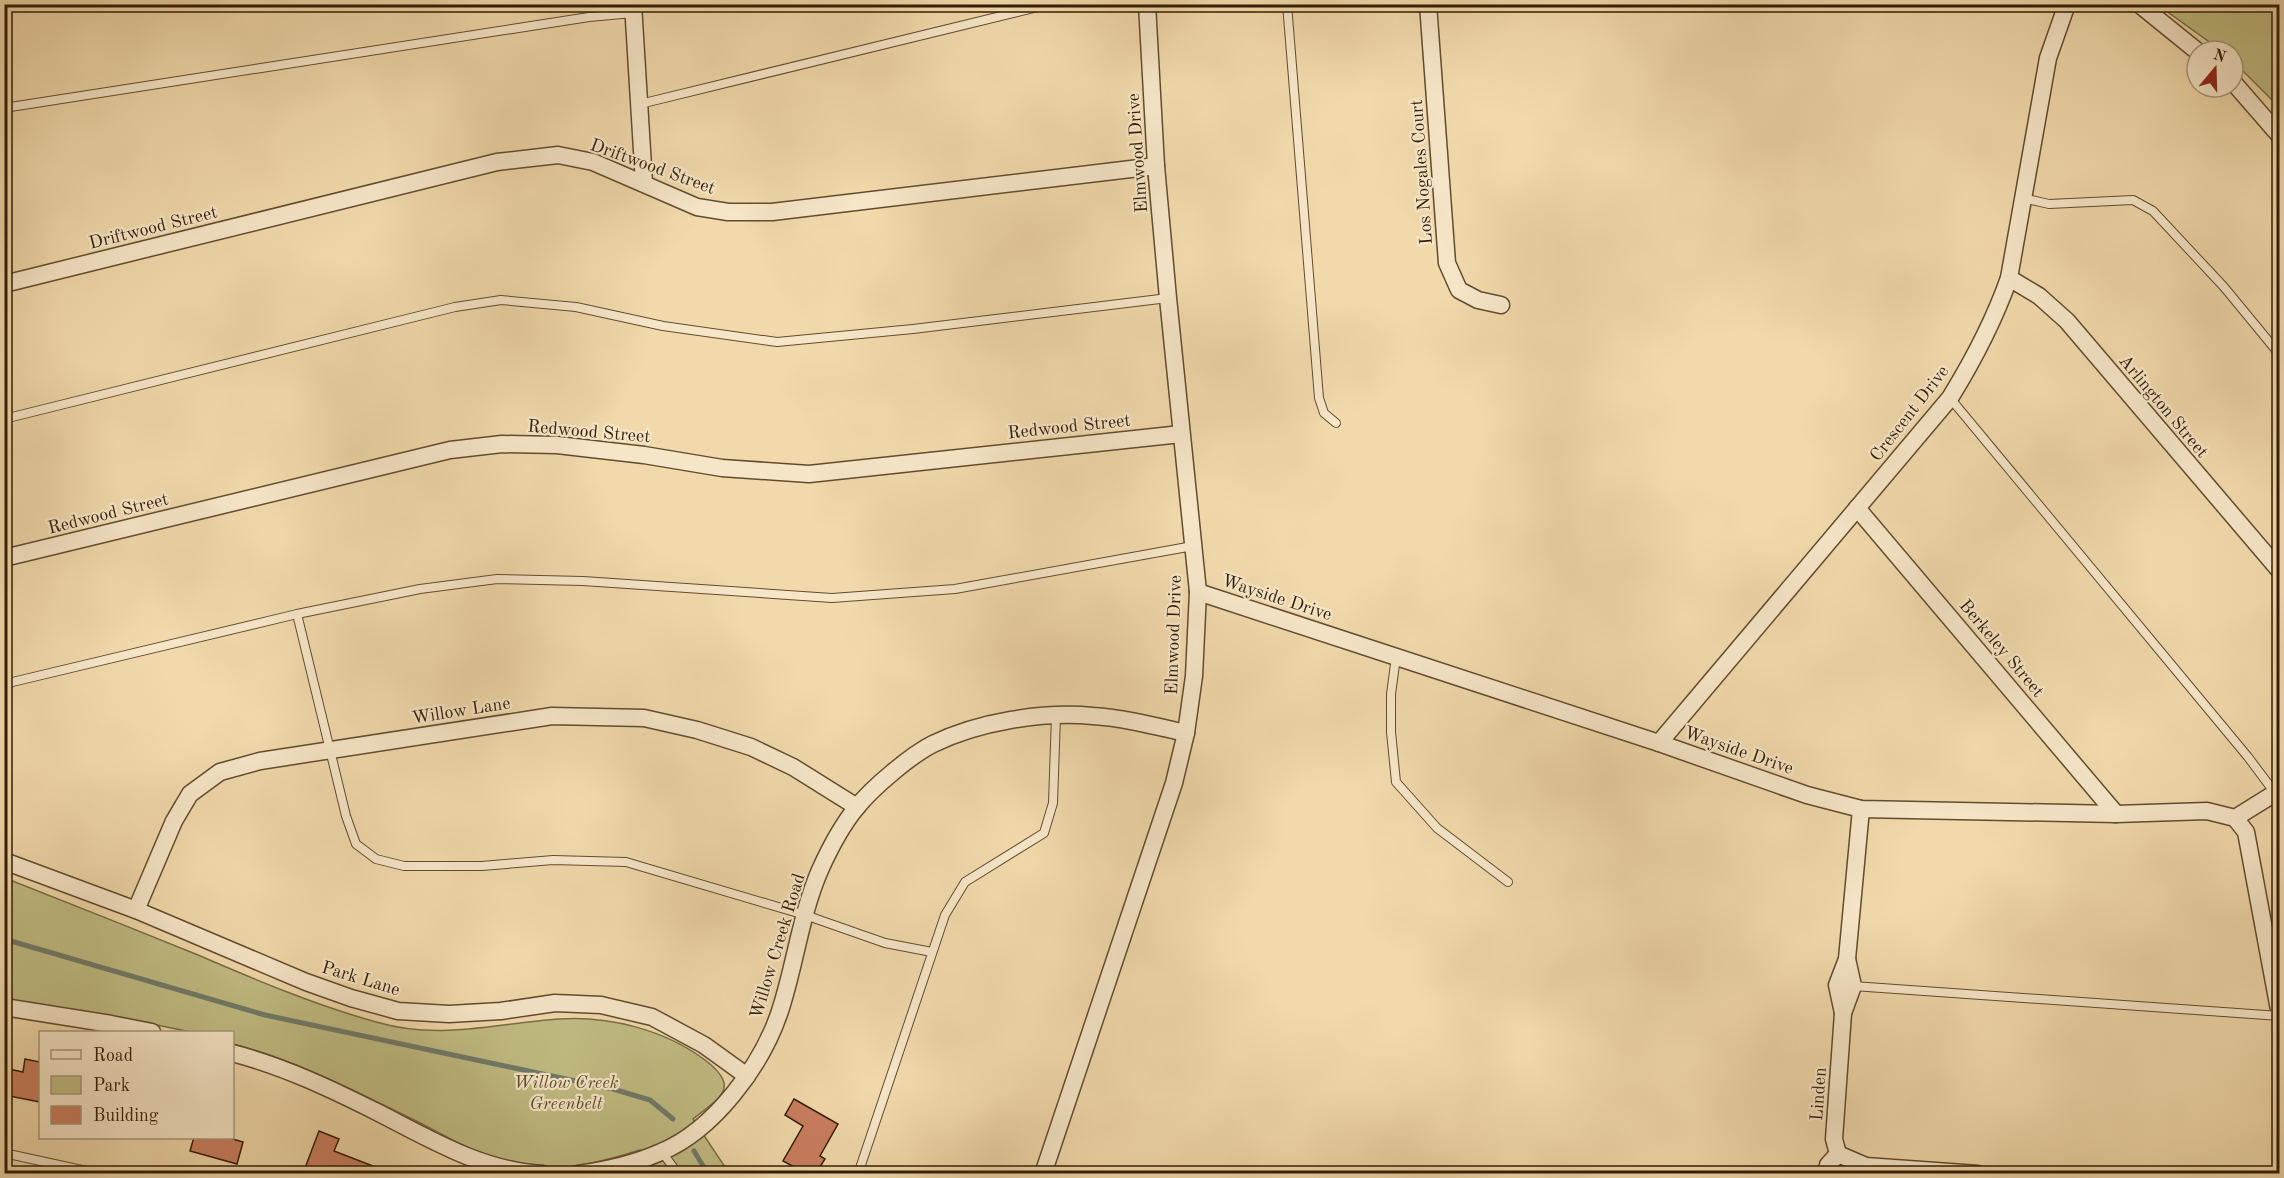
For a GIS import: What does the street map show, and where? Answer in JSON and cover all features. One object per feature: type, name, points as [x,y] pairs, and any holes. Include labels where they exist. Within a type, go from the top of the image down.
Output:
[{"type":"street","name":"Elmwood Drive","points":[[1043,1173],[1170,794],[1186,733],[1194,676],[1198,592],[1156,166],[1147,4]]},
{"type":"street","name":"Los Nogales Court","points":[[1428,4],[1447,263],[1459,290],[1478,300],[1501,305]]},
{"type":"street","name":"Crescent Drive","points":[[1659,743],[1950,398],[1977,355],[2009,278],[2048,58],[2067,4]]},
{"type":"street","points":[[2139,4],[2185,41]]},
{"type":"street","points":[[633,9],[644,183]]},
{"type":"street","points":[[2245,96],[2280,136]]},
{"type":"street","name":"Driftwood Street","points":[[4,284],[497,162],[558,155],[593,162],[697,207],[728,212],[772,212],[1156,166]]},
{"type":"street","name":"Arlington Street","points":[[2009,278],[2039,296],[2067,321],[2280,571]]},
{"type":"street","name":"Redwood Street","points":[[4,558],[450,450],[502,444],[557,446],[644,455],[722,468],[809,474],[1181,434]]},
{"type":"street","name":"Berkeley Street","points":[[1857,508],[2116,814]]},
{"type":"street","name":"Wayside Drive","points":[[1198,592],[1659,743],[1807,795],[1862,809],[2116,814],[2207,811],[2235,818]]},
{"type":"street","name":"Willow Lane","points":[[136,910],[174,821],[190,794],[220,772],[260,761],[552,716],[644,718],[697,730],[752,747],[793,767],[856,807]]},
{"type":"street","name":"Willow Creek Road","points":[[578,1173],[615,1169],[662,1152],[705,1123],[747,1076],[764,1050],[779,1013],[805,915],[820,870],[856,807],[895,770],[932,744],[969,730],[1015,720],[1056,716],[1092,716],[1186,733]]},
{"type":"street","points":[[2277,791],[2235,818],[2246,832],[2280,1015]]},
{"type":"street","name":"Linden","points":[[1838,1154],[1834,1139],[1843,1013],[1837,985],[1847,959],[1862,809]]},
{"type":"street","name":"Park Lane","points":[[4,861],[136,910],[306,982],[351,998],[398,1011],[449,1014],[501,1011],[555,1003],[601,1005],[652,1017],[704,1044],[747,1076]]},
{"type":"street","name":"Linden","points":[[1843,1013],[1853,986],[1847,959]]},
{"type":"street","points":[[4,1007],[147,1031]]},
{"type":"street","points":[[234,1054],[311,1080],[441,1146],[489,1166],[543,1173]]},
{"type":"street","points":[[1826,1173],[1828,1165],[1838,1154],[1866,1166],[1978,1173]]},
{"type":"lane","points":[[640,104],[1050,4]]},
{"type":"lane","points":[[1287,4],[1319,398],[1324,413],[1336,423]]},
{"type":"lane","points":[[4,108],[633,9]]},
{"type":"lane","points":[[2022,198],[2049,204],[2133,200],[2153,211],[2224,287],[2280,355]]},
{"type":"lane","points":[[4,419],[455,307],[501,300],[576,308],[663,326],[777,342],[913,329],[1168,298]]},
{"type":"lane","points":[[1950,398],[2277,791]]},
{"type":"lane","points":[[4,684],[297,615],[420,590],[497,579],[583,581],[832,598],[966,587],[1193,546]]},
{"type":"lane","points":[[297,615],[346,816],[356,844],[376,860],[404,866],[482,866],[553,860],[626,862],[805,915],[885,943],[932,952]]},
{"type":"lane","points":[[1396,657],[1391,693],[1391,732],[1396,782],[1437,828],[1508,882]]},
{"type":"lane","points":[[858,1173],[945,915],[965,882],[1044,833],[1053,803],[1056,716]]},
{"type":"lane","points":[[1853,986],[2280,1015]]},
{"type":"lane","points":[[662,1152],[678,1173]]},
{"type":"lane","points":[[4,1153],[100,1173]]},
{"type":"green space","points":[[2158,5],[2279,5],[2279,107],[2245,73],[2245,39],[2205,39]]},
{"type":"green space","name":"Willow Creek Greenbelt","points":[[5,878],[286,991],[376,1022],[423,1030],[446,1030],[579,1019],[617,1023],[655,1033],[705,1060],[722,1078],[723,1092],[693,1119],[729,1173],[653,1173],[640,1150],[599,1162],[570,1167],[542,1168],[513,1164],[471,1149],[304,1068],[234,1044],[234,1031],[186,1031],[5,999]]},
{"type":"building","points":[[25,1059],[39,1062],[39,1102],[4,1095],[4,1068],[23,1072]]},
{"type":"building","points":[[794,1099],[838,1124],[820,1156],[825,1159],[816,1173],[805,1173],[783,1161],[803,1126],[785,1115]]},
{"type":"building","points":[[319,1131],[339,1139],[334,1151],[391,1173],[319,1173],[305,1168]]},
{"type":"building","points":[[193,1139],[233,1139],[243,1142],[237,1164],[190,1151]]},
{"type":"waterway","points":[[4,939],[265,1015],[613,1089],[650,1100],[673,1119]]},
{"type":"waterway","points":[[694,1151],[708,1174]]}]
